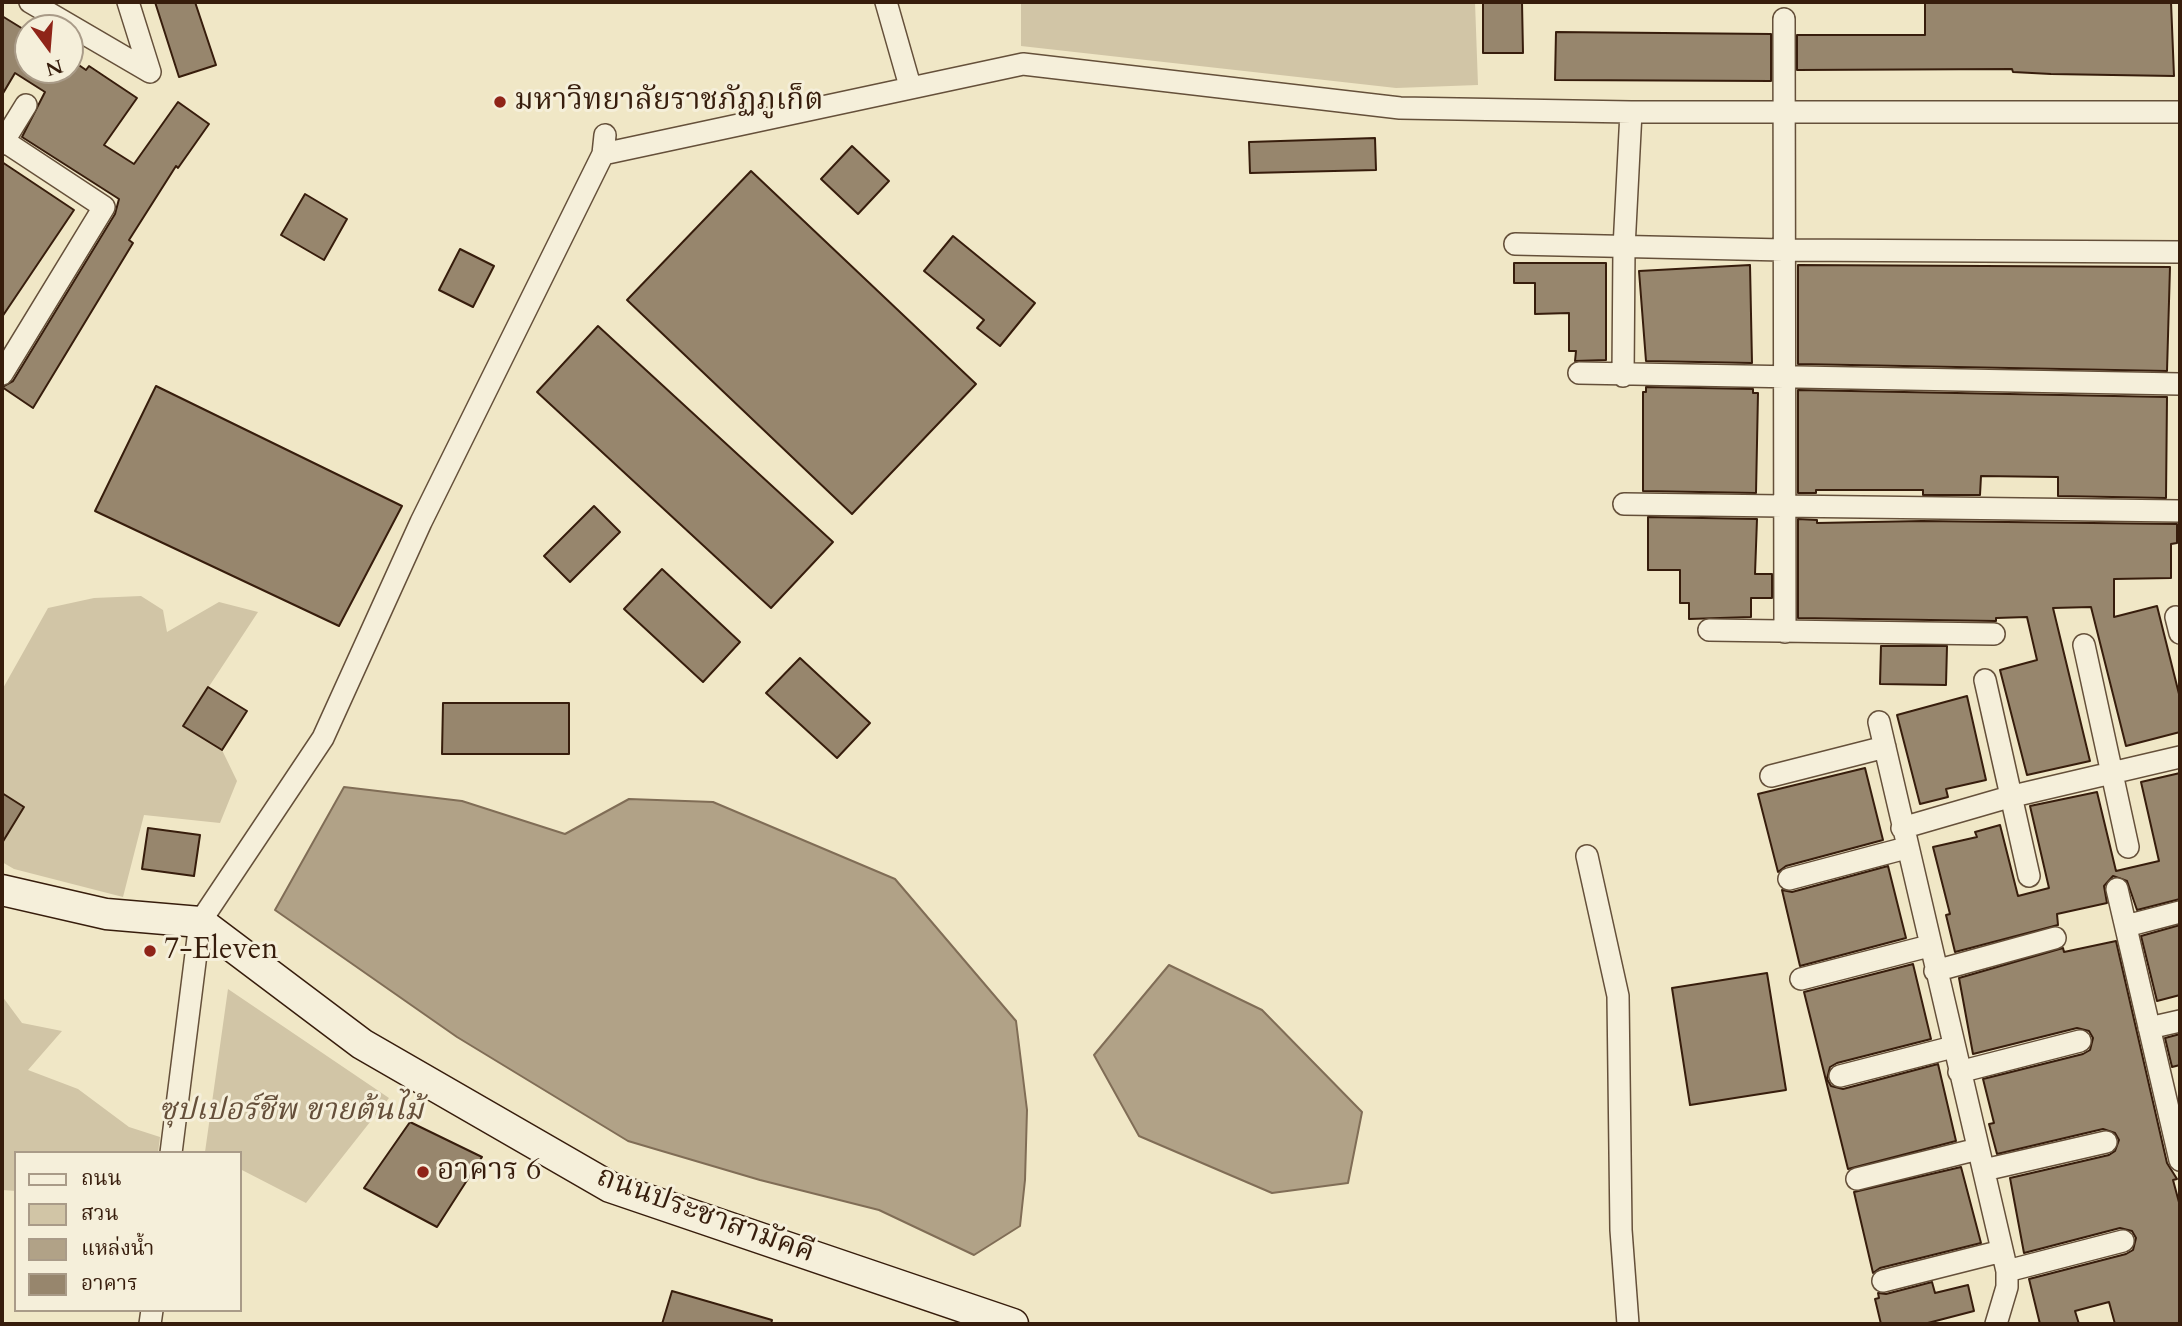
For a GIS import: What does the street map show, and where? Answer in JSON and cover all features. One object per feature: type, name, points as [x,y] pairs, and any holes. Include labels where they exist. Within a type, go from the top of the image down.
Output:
[{"type":"street","points":[[30,2],[150,72],[128,2]]},
{"type":"street","points":[[886,2],[910,86]]},
{"type":"street","points":[[1784,19],[1786,632]]},
{"type":"street","points":[[171,1151],[200,922],[323,738],[427,510],[604,144],[1023,64],[1400,108],[1631,112],[2180,112]]},
{"type":"street","points":[[2,374],[104,208],[3,143],[26,105]]},
{"type":"street","points":[[1623,376],[1624,248],[1631,112]]},
{"type":"street","points":[[1515,244],[1783,250],[2180,252]]},
{"type":"street","points":[[1579,373],[1623,376],[2180,384]]},
{"type":"street","points":[[1624,505],[2180,512]]},
{"type":"street","points":[[1709,630],[1994,634]]},
{"type":"street","points":[[2084,645],[2128,847]]},
{"type":"street","points":[[1985,680],[2009,797],[2029,876]]},
{"type":"street","points":[[1880,722],[1904,838],[2004,1261],[2007,1287],[1996,1324]]},
{"type":"street","points":[[1771,776],[1885,747]]},
{"type":"street","points":[[1789,879],[2009,797],[2180,757]]},
{"type":"street","points":[[1587,856],[1618,996],[1621,1230],[1628,1324]]},
{"type":"street","points":[[2117,889],[2177,1131],[2180,1160]]},
{"type":"street","points":[[2,890],[106,914],[200,922]]},
{"type":"street","points":[[2126,926],[2180,912]]},
{"type":"street","name":"ถนนประชาสามัคคี","points":[[200,922],[362,1044],[610,1187],[1013,1324]]},
{"type":"street","points":[[1935,971],[2055,938]]},
{"type":"street","points":[[1801,979],[1929,946]]},
{"type":"street","points":[[2150,1028],[2180,1021]]},
{"type":"street","points":[[1959,1072],[2080,1041]]},
{"type":"street","points":[[1840,1076],[1953,1047]]},
{"type":"street","points":[[1984,1170],[2106,1142]]},
{"type":"street","points":[[1857,1179],[1978,1149]]},
{"type":"street","points":[[1883,1281],[2123,1241]]},
{"type":"green space","points":[[1021,2],[1475,2],[1478,85],[1396,88],[1021,46]]},
{"type":"green space","points":[[141,596],[163,610],[167,632],[219,602],[258,612],[183,726],[222,750],[237,781],[220,823],[144,815],[123,897],[14,869],[2,862],[2,690],[48,608],[94,598]]},
{"type":"green space","name":"ซุปเปอร์ชีพ ขายต้นไม้","points":[[228,989],[389,1098],[306,1203],[242,1170],[242,1151],[205,1151]]},
{"type":"green space","points":[[2,996],[22,1023],[62,1031],[28,1070],[78,1089],[129,1127],[160,1137],[158,1151],[14,1151],[14,1191],[2,1190]]},
{"type":"water","points":[[344,787],[462,801],[565,834],[629,799],[713,802],[895,879],[1016,1021],[1027,1110],[1025,1180],[1020,1226],[974,1255],[879,1210],[760,1180],[628,1141],[457,1037],[275,910]]},
{"type":"water","points":[[1169,965],[1262,1010],[1362,1112],[1348,1183],[1272,1193],[1139,1136],[1094,1055]]},
{"type":"building","points":[[155,2],[195,2],[216,65],[179,77]]},
{"type":"building","points":[[1522,2],[1523,53],[1483,53],[1483,3]]},
{"type":"building","points":[[1925,2],[2171,2],[2174,76],[2051,74],[2013,72],[2012,69],[1797,70],[1797,35],[1925,35]]},
{"type":"building","points":[[2,16],[14,23],[14,75],[2,95]]},
{"type":"building","points":[[1556,32],[1771,34],[1771,81],[1555,80]]},
{"type":"building","points":[[89,66],[137,98],[104,145],[134,164],[178,102],[209,124],[178,168],[176,166],[129,240],[133,243],[33,408],[2,387],[13,381],[115,214],[119,199],[22,137],[45,92],[32,84],[84,84],[84,69],[86,70]]},
{"type":"building","points":[[1375,138],[1376,170],[1250,173],[1249,142]]},
{"type":"building","points":[[852,146],[889,181],[858,214],[821,179]]},
{"type":"building","points":[[2,162],[74,210],[2,317]]},
{"type":"building","points":[[751,171],[976,384],[852,514],[627,300]]},
{"type":"building","points":[[305,194],[347,219],[324,260],[281,235]]},
{"type":"building","points":[[953,236],[1035,303],[1000,346],[977,328],[984,320],[924,271]]},
{"type":"building","points":[[460,249],[494,266],[473,307],[439,290]]},
{"type":"building","points":[[1514,263],[1606,263],[1606,360],[1575,361],[1576,351],[1569,351],[1569,313],[1535,314],[1535,283],[1514,283]]},
{"type":"building","points":[[1750,265],[1752,363],[1646,361],[1639,271]]},
{"type":"building","points":[[1798,265],[2170,267],[2167,371],[1798,364]]},
{"type":"building","points":[[598,326],[833,542],[771,608],[537,392]]},
{"type":"building","points":[[156,386],[402,506],[339,626],[95,511]]},
{"type":"building","points":[[1646,387],[1753,389],[1753,393],[1758,393],[1756,493],[1643,491],[1643,392],[1646,392]]},
{"type":"building","points":[[1798,390],[2167,397],[2166,498],[2058,496],[2058,477],[1981,476],[1980,495],[1923,495],[1923,490],[1816,490],[1816,493],[1798,493]]},
{"type":"building","points":[[594,506],[620,532],[570,582],[544,556]]},
{"type":"building","points":[[1648,517],[1757,519],[1755,574],[1772,574],[1772,598],[1751,598],[1751,617],[1689,619],[1689,603],[1680,603],[1680,570],[1648,570]]},
{"type":"building","points":[[1798,519],[1817,520],[1817,523],[1922,521],[2177,524],[2177,543],[2171,544],[2171,578],[2114,579],[2114,617],[2157,606],[2180,698],[2180,732],[2126,746],[2091,607],[2053,608],[2090,761],[2027,775],[2000,670],[2037,660],[2027,617],[1996,618],[1996,621],[1798,618]]},
{"type":"building","points":[[662,569],[740,642],[703,682],[624,609]]},
{"type":"building","points":[[1881,646],[1947,646],[1946,685],[1880,684]]},
{"type":"building","points":[[800,658],[870,723],[837,758],[766,693]]},
{"type":"building","points":[[208,687],[247,711],[222,750],[183,726]]},
{"type":"building","points":[[1967,696],[1986,780],[1946,789],[1948,797],[1920,804],[1897,715]]},
{"type":"building","points":[[443,703],[569,703],[569,754],[442,754]]},
{"type":"building","points":[[1865,768],[1883,840],[1786,866],[1778,872],[1758,794]]},
{"type":"building","points":[[2180,773],[2180,899],[2137,910],[2127,881],[2113,876],[2104,886],[2107,903],[2057,914],[2058,925],[1955,952],[1946,915],[1950,914],[1933,847],[1977,837],[1975,832],[2000,825],[2018,896],[2049,888],[2030,806],[2097,792],[2116,871],[2159,861],[2141,782]]},
{"type":"building","points":[[2,793],[24,807],[2,843]]},
{"type":"building","points":[[148,828],[200,835],[194,876],[142,869]]},
{"type":"building","points":[[1888,866],[1906,938],[1800,966],[1782,890],[1792,892]]},
{"type":"building","points":[[2180,925],[2180,995],[2157,1001],[2141,936]]},
{"type":"building","points":[[2116,941],[2167,1163],[2177,1179],[2173,1180],[2180,1206],[2180,1324],[2115,1324],[2109,1302],[2075,1311],[2079,1324],[2040,1324],[2029,1279],[2126,1254],[2133,1250],[2136,1238],[2132,1231],[2120,1228],[2024,1253],[2010,1178],[2109,1155],[2115,1151],[2119,1140],[2115,1133],[2103,1129],[1997,1154],[1989,1124],[1994,1123],[1983,1079],[2083,1054],[2090,1050],[2093,1038],[2089,1031],[2077,1028],[1973,1054],[1959,978],[2063,948],[2064,952]]},
{"type":"building","points":[[1913,964],[1931,1039],[1837,1063],[1830,1067],[1827,1079],[1831,1086],[1843,1089],[1938,1064],[1956,1141],[1848,1169],[1804,992]]},
{"type":"building","points":[[1767,973],[1786,1090],[1690,1105],[1672,988]]},
{"type":"building","points":[[2180,1034],[2180,1065],[2172,1067],[2165,1038]]},
{"type":"building","name":"อาคาร 6","points":[[410,1122],[482,1157],[437,1227],[364,1188]]},
{"type":"building","points":[[1961,1167],[1981,1243],[1880,1268],[1873,1273],[1854,1192]]},
{"type":"building","points":[[1932,1282],[1935,1293],[1968,1285],[1974,1311],[1924,1324],[1881,1324],[1875,1299],[1879,1298],[1878,1293],[1886,1294]]},
{"type":"building","points":[[672,1291],[772,1320],[771,1324],[662,1324]]},
{"type":"place","name":"มหาวิทยาลัยราชภัฏภูเก็ต","points":[[500,102]]},
{"type":"place","name":"7-Eleven","points":[[150,951]]},
{"type":"place","name":"อาคาร 6","points":[[423,1172]]}]
